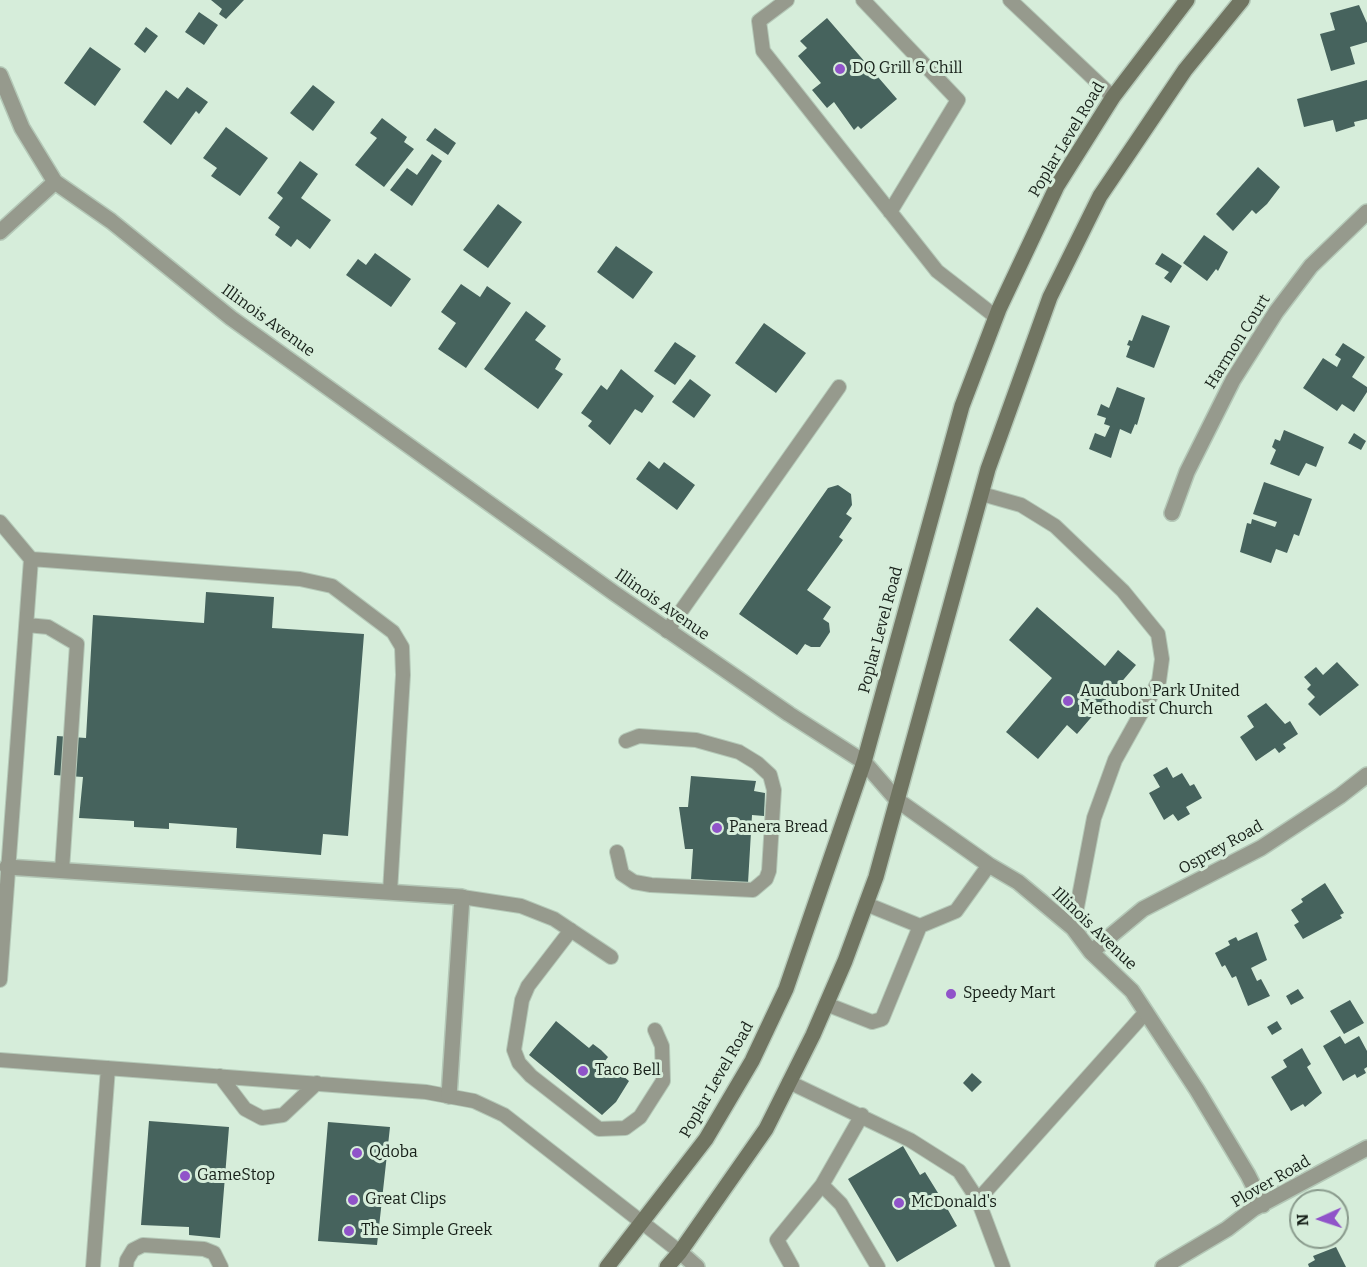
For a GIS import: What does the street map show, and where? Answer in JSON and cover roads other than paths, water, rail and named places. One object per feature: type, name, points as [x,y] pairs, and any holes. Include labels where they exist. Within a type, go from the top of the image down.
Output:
[{"type":"main road","name":"Poplar Level Road","points":[[607,1267],[706,1139],[752,1061],[786,990],[864,762],[962,406],[996,317],[1057,186],[1113,97],[1187,0]]},
{"type":"main road","points":[[667,1267],[680,1252],[766,1129],[826,1004],[866,904],[915,744],[982,494],[1014,393],[1050,297],[1100,196],[1185,70],[1242,0]]},
{"type":"street","name":"Illinois Avenue","points":[[0,75],[22,128],[55,182],[111,221],[231,318],[667,631],[864,762],[897,800],[989,865],[1018,882],[1073,928],[1091,952],[1132,991],[1146,1011],[1197,1089],[1263,1205]]},
{"type":"street","points":[[0,232],[55,182]]},
{"type":"street","name":"Harmon Court","points":[[1172,513],[1187,472],[1233,380],[1276,312],[1311,266],[1367,212]]},
{"type":"street","name":"Osprey Road","points":[[1091,952],[1143,909],[1261,848],[1340,796],[1367,775]]},
{"type":"street","points":[[7,867],[462,897],[449,1096]]},
{"type":"street","name":"Plover Road","points":[[1163,1267],[1263,1205],[1367,1148]]},
{"type":"street","points":[[680,1252],[698,1267]]},
{"type":"lane","points":[[787,0],[759,21],[763,51],[937,271],[996,317]]},
{"type":"lane","points":[[863,0],[958,100],[890,212]]},
{"type":"lane","points":[[1010,0],[1113,97]]},
{"type":"lane","points":[[667,631],[839,387]]},
{"type":"lane","points":[[982,494],[1021,506],[1055,526],[1124,591],[1158,634],[1162,659],[1159,681],[1115,760],[1094,818],[1073,928]]},
{"type":"lane","points":[[0,522],[31,559],[0,980]]},
{"type":"lane","points":[[31,559],[300,579],[332,586],[393,632],[402,647],[403,675],[390,892]]},
{"type":"lane","points":[[27,624],[48,627],[77,644],[62,870]]},
{"type":"lane","points":[[617,852],[622,874],[634,882],[651,885],[742,892],[753,890],[761,885],[769,871],[774,790],[770,775],[757,763],[720,745],[696,740],[650,735],[626,741]]},
{"type":"lane","points":[[866,904],[920,926],[956,911],[989,865]]},
{"type":"lane","points":[[462,897],[521,906],[554,919],[611,957]]},
{"type":"lane","points":[[826,1004],[872,1022],[882,1019],[920,926]]},
{"type":"lane","points":[[571,930],[528,986],[522,1000],[514,1050],[519,1063],[531,1076],[599,1129],[625,1128],[640,1117],[663,1081],[662,1046],[655,1030]]},
{"type":"lane","points":[[978,1200],[1146,1011]]},
{"type":"lane","points":[[0,1060],[426,1092],[474,1101],[504,1115],[680,1252]]},
{"type":"lane","points":[[93,1267],[108,1068]]},
{"type":"lane","points":[[220,1077],[245,1108],[262,1118],[283,1115],[317,1083]]},
{"type":"lane","points":[[789,1082],[910,1140],[959,1171],[978,1200],[1002,1267]]},
{"type":"lane","points":[[792,1267],[777,1240],[822,1185],[862,1115]]},
{"type":"lane","points":[[822,1185],[841,1204],[878,1267]]},
{"type":"lane","points":[[126,1267],[133,1250],[143,1245],[204,1249],[214,1253],[220,1267]]},
{"type":"place","name":"DQ Grill & Chill","points":[[840,69]]},
{"type":"place","name":"Audubon Park United Methodist Church","points":[[1068,701]]},
{"type":"place","name":"Panera Bread","points":[[717,828]]},
{"type":"place","name":"Speedy Mart","points":[[951,994]]},
{"type":"place","name":"Taco Bell","points":[[583,1071]]},
{"type":"place","name":"Qdoba","points":[[357,1153]]},
{"type":"place","name":"GameStop","points":[[185,1176]]},
{"type":"place","name":"Great Clips","points":[[353,1200]]},
{"type":"place","name":"McDonald's","points":[[899,1203]]},
{"type":"place","name":"The Simple Greek","points":[[349,1231]]}]
